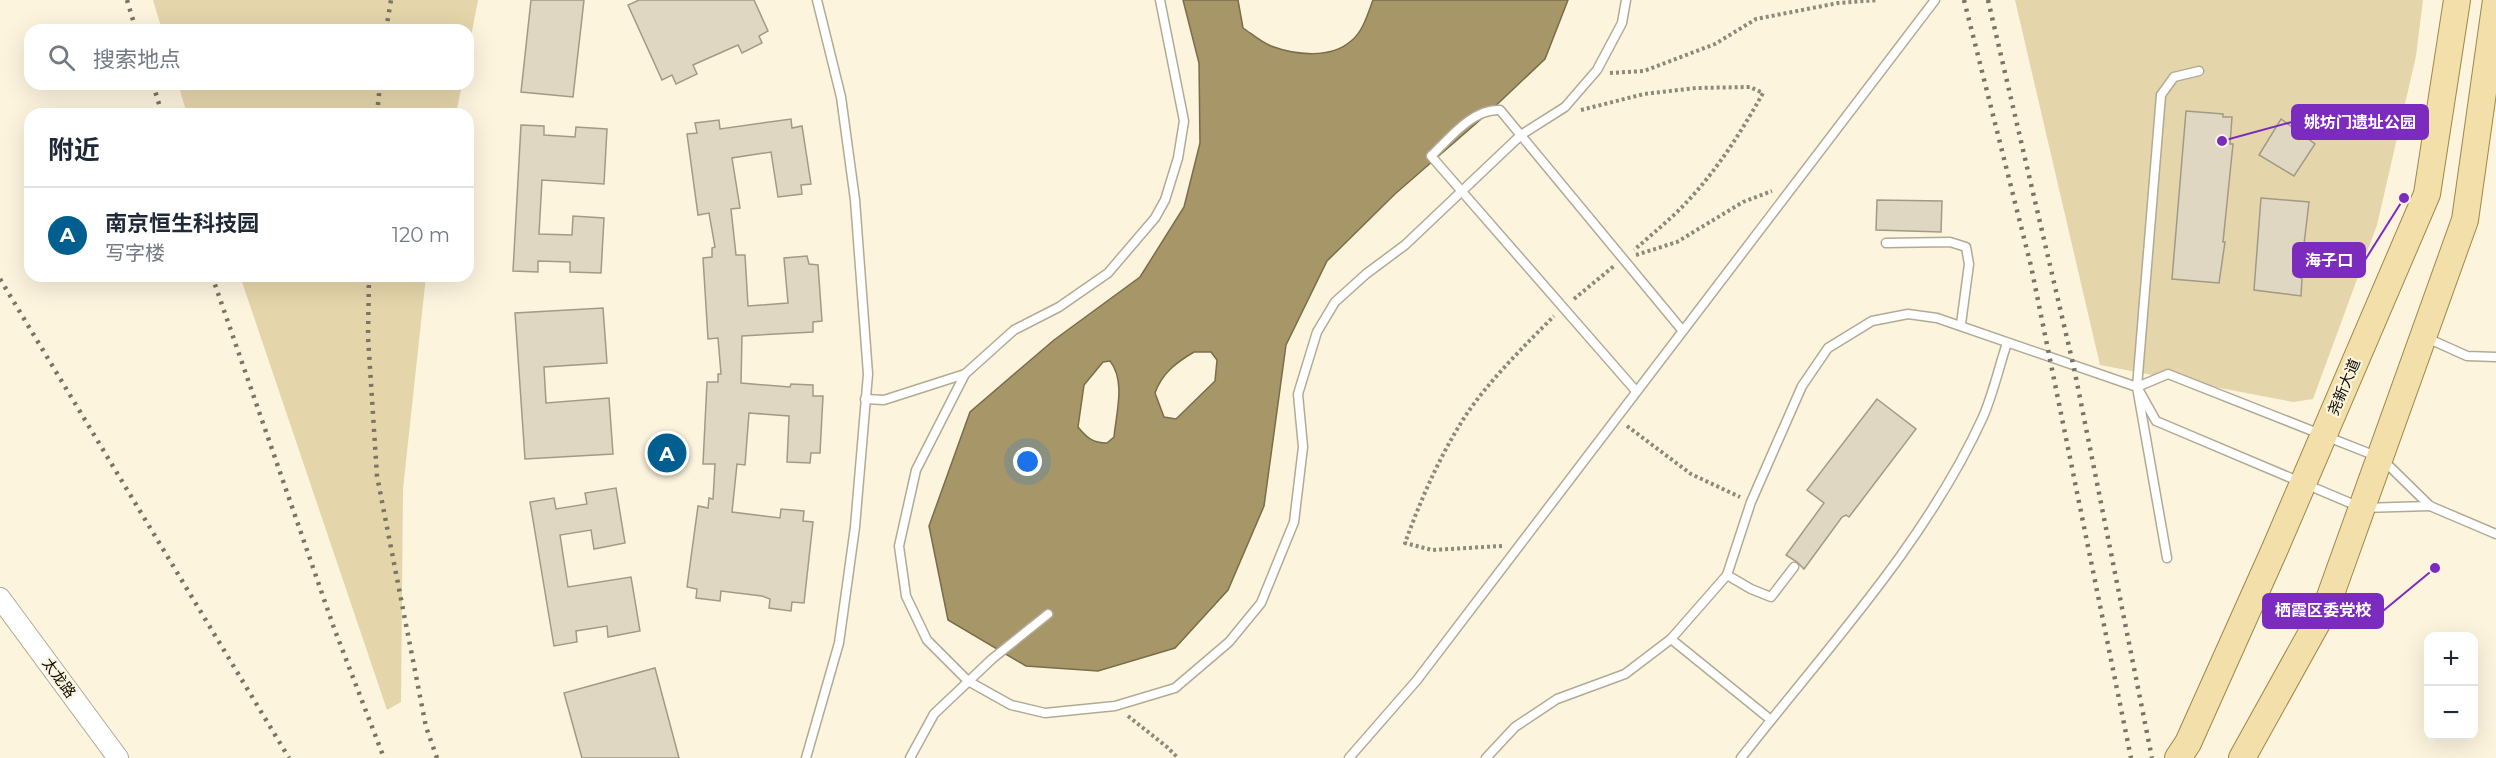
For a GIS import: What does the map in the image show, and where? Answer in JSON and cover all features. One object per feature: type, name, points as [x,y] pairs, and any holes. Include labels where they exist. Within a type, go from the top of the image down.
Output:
[{"type":"main road","name":"尧新大道","points":[[2178,758],[2188,743],[2304,482],[2427,194],[2457,0]]},
{"type":"main road","points":[[2242,758],[2327,605],[2465,220],[2496,0]]},
{"type":"street","name":"太龙路","points":[[0,598],[118,758]]},
{"type":"lane","points":[[806,758],[839,643],[855,527],[867,374],[855,200],[841,97],[817,0]]},
{"type":"lane","points":[[1160,0],[1184,122],[1178,158],[1165,200],[1155,218],[1108,273],[1059,307],[1014,330],[965,374],[916,470],[899,546],[906,596],[927,640],[968,681],[1011,705],[1045,713],[1115,706],[1175,688],[1229,642],[1261,603],[1294,522],[1303,447],[1298,394],[1317,332],[1335,302],[1366,274],[1406,244],[1521,135],[1565,107],[1597,69],[1622,23],[1626,0]]},
{"type":"lane","points":[[1349,758],[1417,680],[1935,0]]},
{"type":"lane","points":[[2167,558],[2137,387],[2161,95],[2174,77],[2199,71]]},
{"type":"lane","points":[[1636,392],[1431,156],[1473,119],[1492,110],[1500,110],[1682,330]]},
{"type":"lane","points":[[1886,243],[1950,242],[1966,247],[1969,264],[1960,324]]},
{"type":"lane","points":[[1486,758],[1515,727],[1557,699],[1625,674],[1671,639],[1727,575],[1751,502],[1802,386],[1828,348],[1872,321],[1908,314],[1937,318],[1960,324],[2007,343],[2137,387],[2168,374],[2381,458],[2430,506],[2496,534]]},
{"type":"lane","points":[[2424,337],[2467,356],[2496,357]]},
{"type":"lane","points":[[1741,758],[1903,554],[1983,416],[2007,343]]},
{"type":"lane","points":[[865,399],[884,400],[965,374]]},
{"type":"lane","points":[[2137,387],[2156,421],[2362,508],[2430,506]]},
{"type":"lane","points":[[1727,575],[1771,597],[1794,567]]},
{"type":"lane","points":[[910,758],[934,714],[992,659],[1048,614]]},
{"type":"lane","points":[[1671,639],[1771,720]]},
{"type":"path","points":[[1597,69],[1603,74],[1644,71],[1715,44],[1756,19],[1838,3],[1878,0]]},
{"type":"path","points":[[1521,544],[1432,550],[1405,543],[1421,496],[1467,414],[1521,348],[1563,308],[1624,259],[1677,212],[1716,168],[1740,134],[1764,93],[1750,87],[1696,88],[1644,94],[1579,111]]},
{"type":"path","points":[[1624,259],[1677,242],[1743,202],[1798,182]]},
{"type":"path","points":[[1616,418],[1690,474],[1751,502]]},
{"type":"path","points":[[1115,706],[1178,758]]},
{"type":"shaded area","points":[[153,0],[478,0],[473,24],[160,24]]},
{"type":"shaded area","points":[[1183,0],[1238,0],[1243,28],[1271,46],[1291,52],[1313,54],[1333,51],[1351,41],[1362,28],[1373,0],[1568,0],[1545,59],[1488,113],[1395,194],[1327,261],[1286,345],[1264,506],[1228,590],[1175,648],[1098,671],[1026,666],[948,620],[929,526],[970,412],[1054,340],[1140,277],[1184,207],[1200,143],[1199,63]],"holes":[[[1194,352],[1211,352],[1217,360],[1215,381],[1176,419],[1164,417],[1155,393],[1158,386],[1171,369]],[[1110,361],[1118,378],[1118,408],[1114,437],[1107,443],[1102,443],[1091,439],[1078,427],[1084,385],[1103,362]]]},
{"type":"shaded area","points":[[2015,0],[2423,0],[2416,56],[2377,225],[2313,399],[2293,402],[2100,365]]},
{"type":"shaded area","points":[[180,90],[461,90],[457,108],[185,108]]},
{"type":"shaded area","points":[[242,282],[425,282],[403,489],[401,702],[387,710]]},
{"type":"building","points":[[531,0],[584,0],[573,97],[521,92]]},
{"type":"building","points":[[639,0],[754,0],[768,31],[759,36],[762,43],[742,53],[738,45],[693,65],[697,74],[676,84],[672,75],[662,80],[628,5]]},
{"type":"building","points":[[2186,111],[2223,114],[2223,117],[2232,117],[2230,144],[2233,144],[2223,242],[2225,242],[2219,283],[2172,279]]},
{"type":"building","points":[[791,119],[792,128],[802,126],[811,184],[801,185],[802,194],[778,197],[771,152],[732,158],[740,208],[731,209],[736,255],[745,255],[748,306],[788,303],[784,258],[807,256],[809,264],[818,265],[822,321],[813,322],[813,332],[742,336],[741,383],[790,387],[791,384],[813,385],[813,396],[823,396],[820,453],[811,453],[810,463],[787,462],[789,416],[749,413],[745,465],[737,464],[732,512],[780,518],[781,509],[804,511],[803,521],[813,522],[804,603],[792,602],[791,611],[769,608],[770,599],[762,596],[721,591],[720,601],[696,598],[697,589],[687,587],[698,506],[708,508],[709,498],[713,499],[715,464],[703,464],[707,382],[718,382],[718,374],[721,374],[718,338],[708,339],[703,258],[712,257],[712,248],[715,247],[709,213],[698,215],[687,134],[697,133],[695,123],[719,120],[720,129]]},
{"type":"building","points":[[2281,119],[2315,144],[2294,176],[2259,155]]},
{"type":"building","points":[[521,125],[544,126],[544,135],[575,137],[576,127],[607,129],[604,184],[542,180],[539,234],[572,235],[573,216],[604,218],[601,273],[570,272],[570,262],[538,261],[538,272],[513,271]]},
{"type":"building","points":[[2261,198],[2309,202],[2300,278],[2302,278],[2301,296],[2254,290]]},
{"type":"building","points":[[1877,200],[1942,201],[1941,232],[1876,230]]},
{"type":"building","points":[[603,308],[607,363],[544,367],[546,403],[609,398],[613,454],[525,459],[515,313]]},
{"type":"building","points":[[1877,399],[1916,429],[1849,517],[1846,515],[1842,517],[1804,569],[1786,555],[1824,503],[1807,490]]},
{"type":"building","points":[[616,488],[625,543],[594,549],[591,530],[560,535],[568,587],[631,577],[640,631],[608,637],[607,626],[576,631],[577,642],[554,646],[530,502],[554,498],[556,509],[587,504],[585,493]]},
{"type":"building","points":[[655,668],[679,758],[582,758],[564,693]]},
{"type":"railway","points":[[127,0],[134,24]]},
{"type":"railway","points":[[387,24],[391,0]]},
{"type":"railway","points":[[1964,0],[2031,266],[2131,758]]},
{"type":"railway","points":[[1988,0],[2074,368],[2152,758]]},
{"type":"railway","points":[[155,90],[160,108]]},
{"type":"railway","points":[[378,108],[379,90]]},
{"type":"railway","points":[[0,279],[289,758]]},
{"type":"railway","points":[[214,282],[334,628],[384,758]]},
{"type":"railway","points":[[369,282],[368,337],[377,476],[426,727],[437,758]]},
{"type":"place","name":"姚坊门遗址公园","points":[[2222,141]]},
{"type":"place","name":"海子口","points":[[2404,198]]},
{"type":"place","name":"南京恒生科技园","points":[[667,453]]},
{"type":"place","name":"栖霞区委党校","points":[[2435,568]]}]
